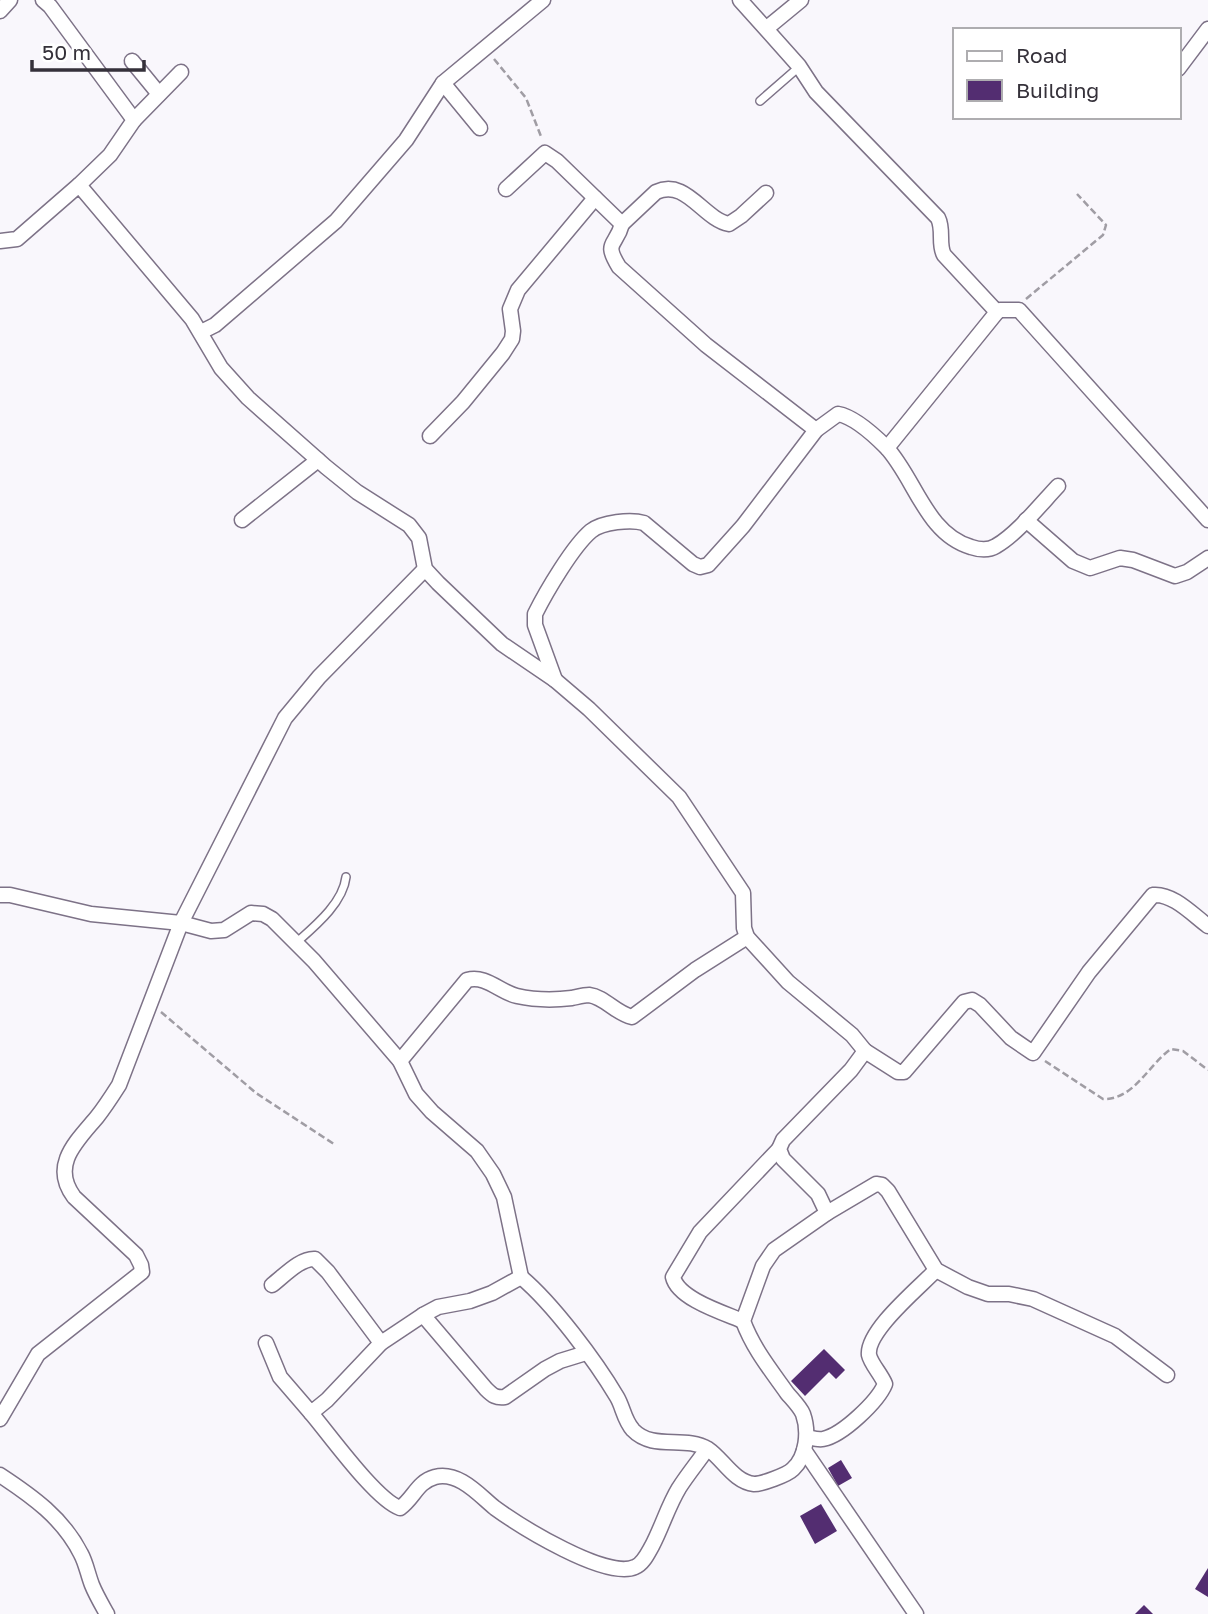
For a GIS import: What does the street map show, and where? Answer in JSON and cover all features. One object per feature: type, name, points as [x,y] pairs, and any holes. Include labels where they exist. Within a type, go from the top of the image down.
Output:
[{"type":"street","points":[[0,11],[10,0]]},
{"type":"street","points":[[201,332],[215,325],[336,221],[406,140],[443,83],[544,0]]},
{"type":"street","points":[[740,0],[767,28],[816,92],[938,218],[944,256],[997,313]]},
{"type":"street","points":[[767,28],[801,0]]},
{"type":"street","points":[[50,2],[134,120]]},
{"type":"street","points":[[1180,66],[1208,29]]},
{"type":"street","points":[[132,61],[159,94]]},
{"type":"street","points":[[0,241],[17,239],[79,186],[110,155],[134,120],[181,72]]},
{"type":"street","points":[[443,83],[480,128]]},
{"type":"street","points":[[506,189],[545,153],[622,224]]},
{"type":"street","points":[[79,186],[201,332],[221,368],[239,388],[357,492],[415,532],[419,538],[425,569],[502,644],[555,680],[606,724],[679,797],[739,884],[743,893],[744,928],[747,937],[788,982],[852,1035],[865,1051],[898,1072],[904,1072],[964,1002],[972,1000],[1011,1038],[1033,1053],[1089,972],[1153,895],[1161,894],[1170,898],[1208,926]]},
{"type":"street","points":[[766,193],[729,224],[720,222],[687,195],[674,189],[663,189],[656,192],[622,224],[610,243],[610,253],[619,267],[706,345],[816,430]]},
{"type":"street","points":[[430,436],[463,402],[503,353],[512,339],[510,309],[518,290],[596,198]]},
{"type":"street","points":[[887,448],[997,313],[1000,310],[1016,308],[1208,520]]},
{"type":"street","points":[[555,680],[535,625],[535,614],[579,544],[593,529],[635,520],[644,523],[693,564],[701,567],[708,565],[743,526],[816,430],[838,414],[846,415],[887,448],[938,526],[953,540],[985,550],[997,546],[1058,486]]},
{"type":"street","points":[[242,520],[318,460]]},
{"type":"street","points":[[1026,520],[1073,561],[1090,568],[1120,558],[1133,560],[1175,576],[1208,558]]},
{"type":"street","points":[[0,1419],[38,1354],[142,1272],[136,1255],[74,1197],[67,1187],[64,1175],[68,1156],[74,1144],[109,1102],[119,1085],[181,923],[285,718],[319,677],[425,569]]},
{"type":"street","points":[[0,895],[92,914],[181,923],[211,931],[224,930],[251,913],[263,914],[297,942],[400,1061],[416,1094],[432,1112],[477,1151],[493,1174],[504,1197],[521,1277],[539,1292],[586,1353],[618,1399],[631,1427],[650,1441],[691,1444],[707,1449],[744,1481],[755,1484],[765,1482],[793,1469],[805,1443],[803,1414],[756,1350],[743,1321],[762,1266],[774,1250],[827,1213],[876,1184],[882,1185],[888,1191],[936,1270],[988,1294],[1009,1294],[1032,1299],[1115,1336],[1167,1375]]},
{"type":"street","points":[[400,1061],[467,980],[475,978],[486,981],[515,996],[557,999],[589,995],[606,1002],[620,1014],[632,1017],[695,970],[747,937]]},
{"type":"street","points":[[743,1321],[705,1306],[677,1287],[673,1277],[700,1232],[779,1149],[783,1140],[851,1070],[865,1051]]},
{"type":"street","points":[[779,1149],[783,1159],[818,1194],[827,1213]]},
{"type":"street","points":[[272,1284],[309,1258],[315,1259],[328,1272],[381,1343]]},
{"type":"street","points":[[805,1443],[834,1434],[870,1406],[885,1384],[869,1358],[869,1347],[877,1330],[936,1270]]},
{"type":"street","points":[[311,1413],[327,1400],[381,1343],[423,1315],[438,1307],[470,1301],[492,1293],[521,1277]]},
{"type":"street","points":[[423,1315],[486,1389],[499,1398],[505,1397],[560,1361],[586,1353]]},
{"type":"street","points":[[266,1343],[280,1377],[368,1481],[394,1506],[400,1508],[423,1483],[437,1477],[449,1477],[479,1493],[495,1507],[544,1538],[585,1560],[616,1569],[636,1567],[646,1557],[678,1489],[707,1449]]},
{"type":"street","points":[[805,1443],[916,1614]]},
{"type":"street","points":[[0,1475],[35,1498],[73,1538],[107,1614]]},
{"type":"lane","points":[[760,101],[799,67]]},
{"type":"lane","points":[[297,942],[313,928],[336,900],[345,886],[346,877]]},
{"type":"path","points":[[484,47],[526,99],[539,127],[545,153]]},
{"type":"path","points":[[1016,308],[1104,235],[1106,225],[1077,194]]},
{"type":"path","points":[[151,1002],[256,1093],[334,1144]]},
{"type":"path","points":[[1033,1053],[1103,1100],[1112,1100],[1126,1094],[1161,1056],[1171,1049],[1183,1051],[1208,1070]]},
{"type":"building","points":[[824,1349],[845,1370],[836,1379],[829,1372],[805,1396],[791,1381]]},
{"type":"building","points":[[841,1460],[852,1478],[838,1486],[828,1468]]},
{"type":"building","points":[[821,1504],[837,1531],[815,1544],[800,1516]]},
{"type":"building","points":[[1208,1568],[1208,1597],[1195,1589]]},
{"type":"building","points":[[1144,1605],[1153,1614],[1135,1614]]}]
